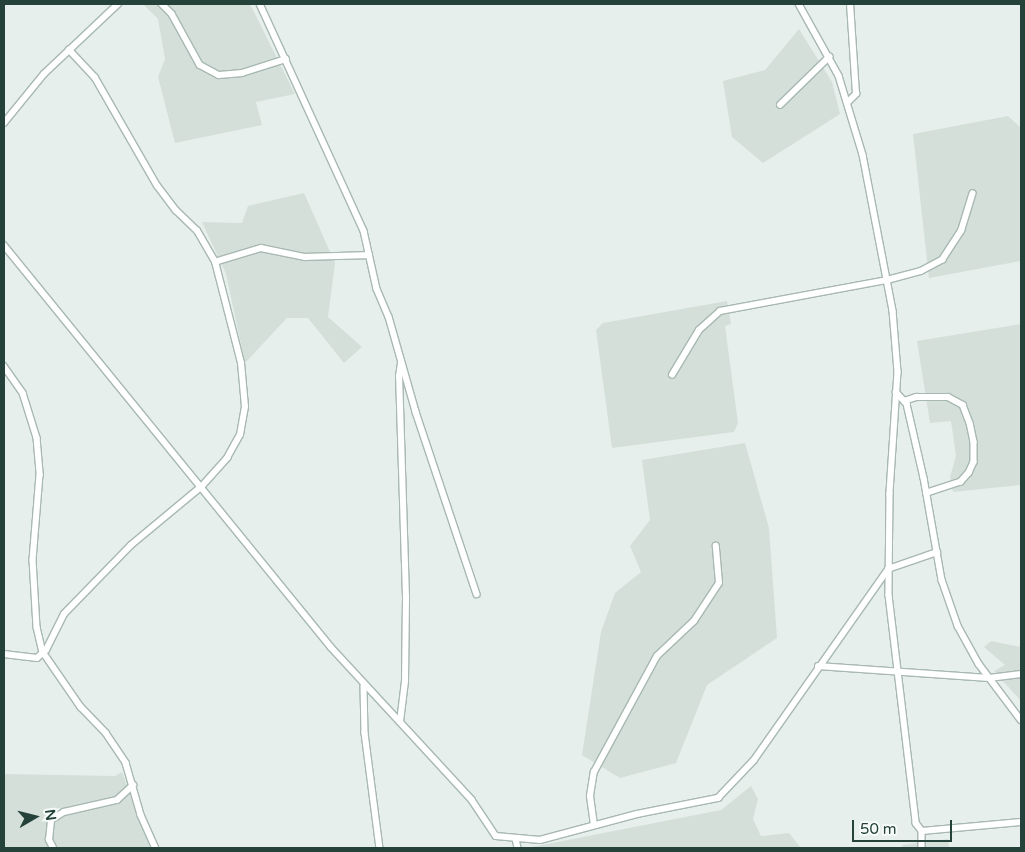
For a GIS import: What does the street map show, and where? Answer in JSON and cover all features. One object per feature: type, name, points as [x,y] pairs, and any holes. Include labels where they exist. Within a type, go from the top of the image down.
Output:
[{"type":"lane","points":[[4,123],[69,50],[118,4]]},
{"type":"lane","points":[[162,4],[172,14],[200,65],[219,75],[242,73],[286,59]]},
{"type":"lane","points":[[260,4],[340,175],[364,231],[377,289],[477,594]]},
{"type":"lane","points":[[799,4],[829,57],[847,103],[863,155],[887,280],[898,372],[888,569],[916,823],[922,831],[922,848]]},
{"type":"lane","points":[[847,103],[856,94],[850,4]]},
{"type":"lane","points":[[4,654],[24,658],[37,658],[43,652],[64,614],[131,545],[202,486],[227,458],[240,435],[245,407],[241,362],[215,262],[197,231],[176,211],[157,186],[95,78],[69,50]]},
{"type":"lane","points":[[780,105],[829,57]]},
{"type":"lane","points":[[672,375],[699,330],[720,311],[887,280],[921,271],[942,260],[961,231],[972,194]]},
{"type":"lane","points":[[4,245],[364,686],[472,800],[496,836],[540,840],[594,825],[718,798],[754,760],[818,666],[888,569],[937,552]]},
{"type":"lane","points":[[215,262],[261,248],[305,257],[369,255]]},
{"type":"lane","points":[[400,722],[405,681],[406,606],[399,377],[401,360]]},
{"type":"lane","points":[[4,366],[23,393],[37,438],[40,475],[33,560],[37,627],[43,652],[81,707],[106,733],[126,763],[141,815],[156,848]]},
{"type":"lane","points":[[896,392],[904,401],[927,493],[942,580],[958,626],[990,678],[1021,720]]},
{"type":"lane","points":[[904,401],[916,397],[948,397],[963,405],[970,423],[974,448],[969,473],[962,482],[927,493]]},
{"type":"lane","points":[[594,825],[590,796],[594,772],[657,656],[694,621],[719,583],[716,546]]},
{"type":"lane","points":[[818,666],[990,678],[1021,674]]},
{"type":"lane","points":[[364,686],[365,733],[380,848]]},
{"type":"lane","points":[[53,848],[49,840],[51,820],[64,812],[116,800],[133,785]]},
{"type":"lane","points":[[922,831],[1021,822]]},
{"type":"lane","points":[[516,839],[518,848]]},
{"type":"shaded area","points":[[143,4],[250,4],[295,94],[256,102],[262,125],[175,143],[158,77],[165,59],[158,19]]},
{"type":"shaded area","points":[[799,29],[832,82],[840,114],[763,163],[732,137],[723,81],[765,70]]},
{"type":"shaded area","points":[[1008,116],[1021,128],[1021,261],[929,278],[913,134]]},
{"type":"shaded area","points":[[304,193],[335,263],[328,317],[362,347],[344,363],[308,318],[287,318],[245,363],[226,274],[202,222],[242,223],[248,206]]},
{"type":"shaded area","points":[[727,301],[731,324],[725,326],[738,423],[734,432],[612,448],[596,330],[603,323]]},
{"type":"shaded area","points":[[1021,324],[1021,485],[953,492],[950,477],[956,456],[951,421],[930,423],[917,341]]},
{"type":"shaded area","points":[[745,443],[769,528],[777,638],[707,685],[676,763],[620,778],[582,755],[601,632],[615,593],[641,572],[630,546],[650,520],[642,460]]},
{"type":"shaded area","points":[[991,641],[1021,647],[1021,701],[994,671],[1005,665],[984,647]]},
{"type":"shaded area","points":[[122,772],[150,848],[4,848],[4,774],[115,776]]},
{"type":"shaded area","points":[[751,786],[758,799],[753,819],[761,836],[789,833],[801,848],[527,848],[721,810]]},
{"type":"shaded area","points":[[948,839],[949,848],[902,848],[902,845]]}]
